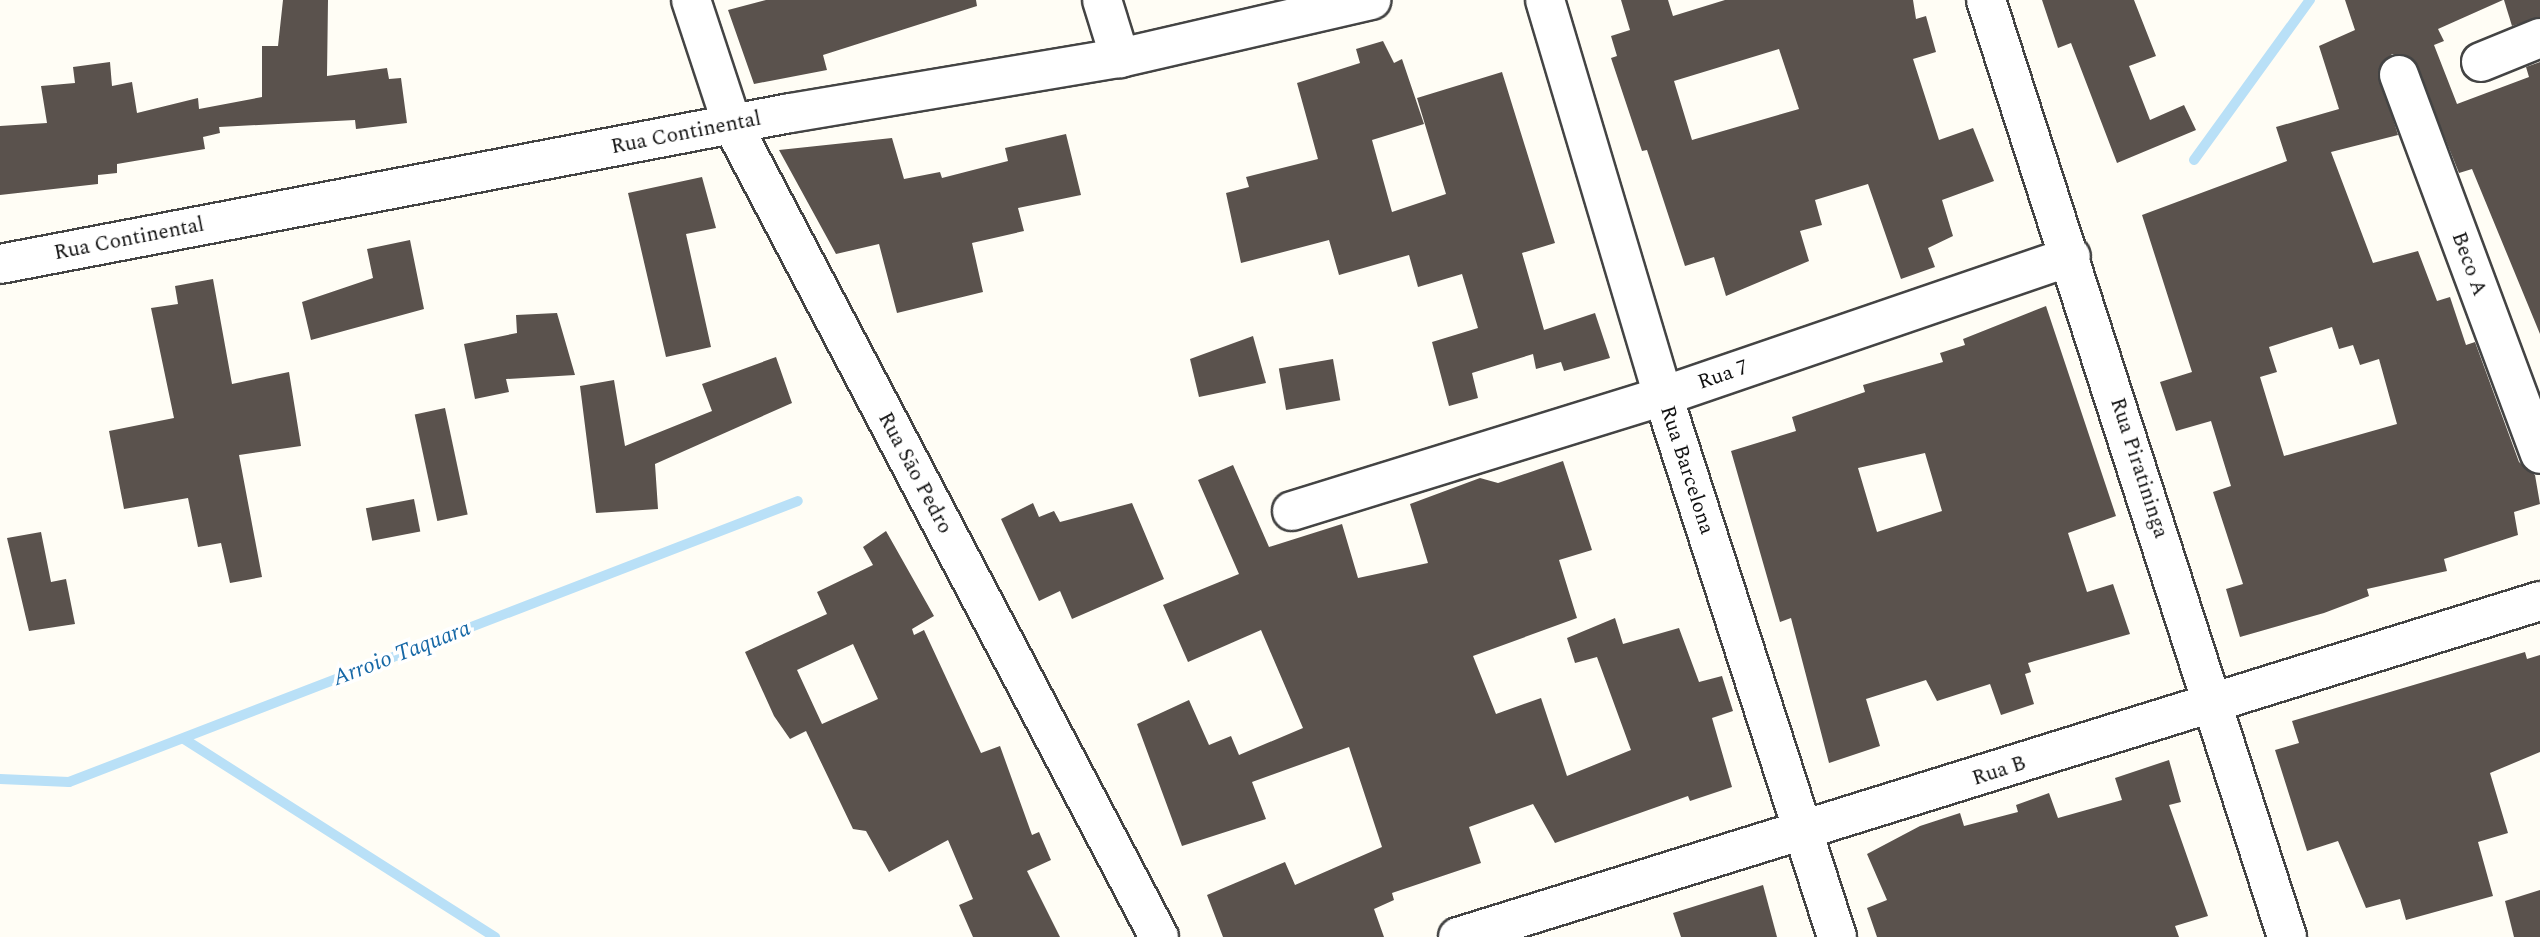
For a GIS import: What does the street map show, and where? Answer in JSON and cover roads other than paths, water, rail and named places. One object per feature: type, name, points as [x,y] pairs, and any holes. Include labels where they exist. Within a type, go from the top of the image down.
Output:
[{"type":"street","name":"Rua São Pedro","points":[[691,0],[732,124],[1159,937]]},
{"type":"street","points":[[1102,0],[1119,58]]},
{"type":"street","name":"Rua Continental","points":[[0,264],[732,124],[1119,58],[1371,0]]},
{"type":"street","name":"Rua Barcelona","points":[[1545,0],[1663,396],[1838,937]]},
{"type":"street","name":"Rua Piratininga","points":[[1986,0],[2071,256],[2287,937]]},
{"type":"street","points":[[2480,62],[2540,38]]},
{"type":"street","name":"Beco A","points":[[2399,75],[2540,454]]},
{"type":"street","name":"Rua 7","points":[[1292,512],[1663,396],[2071,256]]},
{"type":"street","name":"Rua B","points":[[1458,937],[1805,833],[2540,601]]},
{"type":"waterway","name":"Arroio Taquara","points":[[2194,160],[2310,0]]},
{"type":"waterway","name":"Arroio Taquara","points":[[0,779],[69,782],[798,501]]},
{"type":"waterway","points":[[184,739],[495,937]]}]
